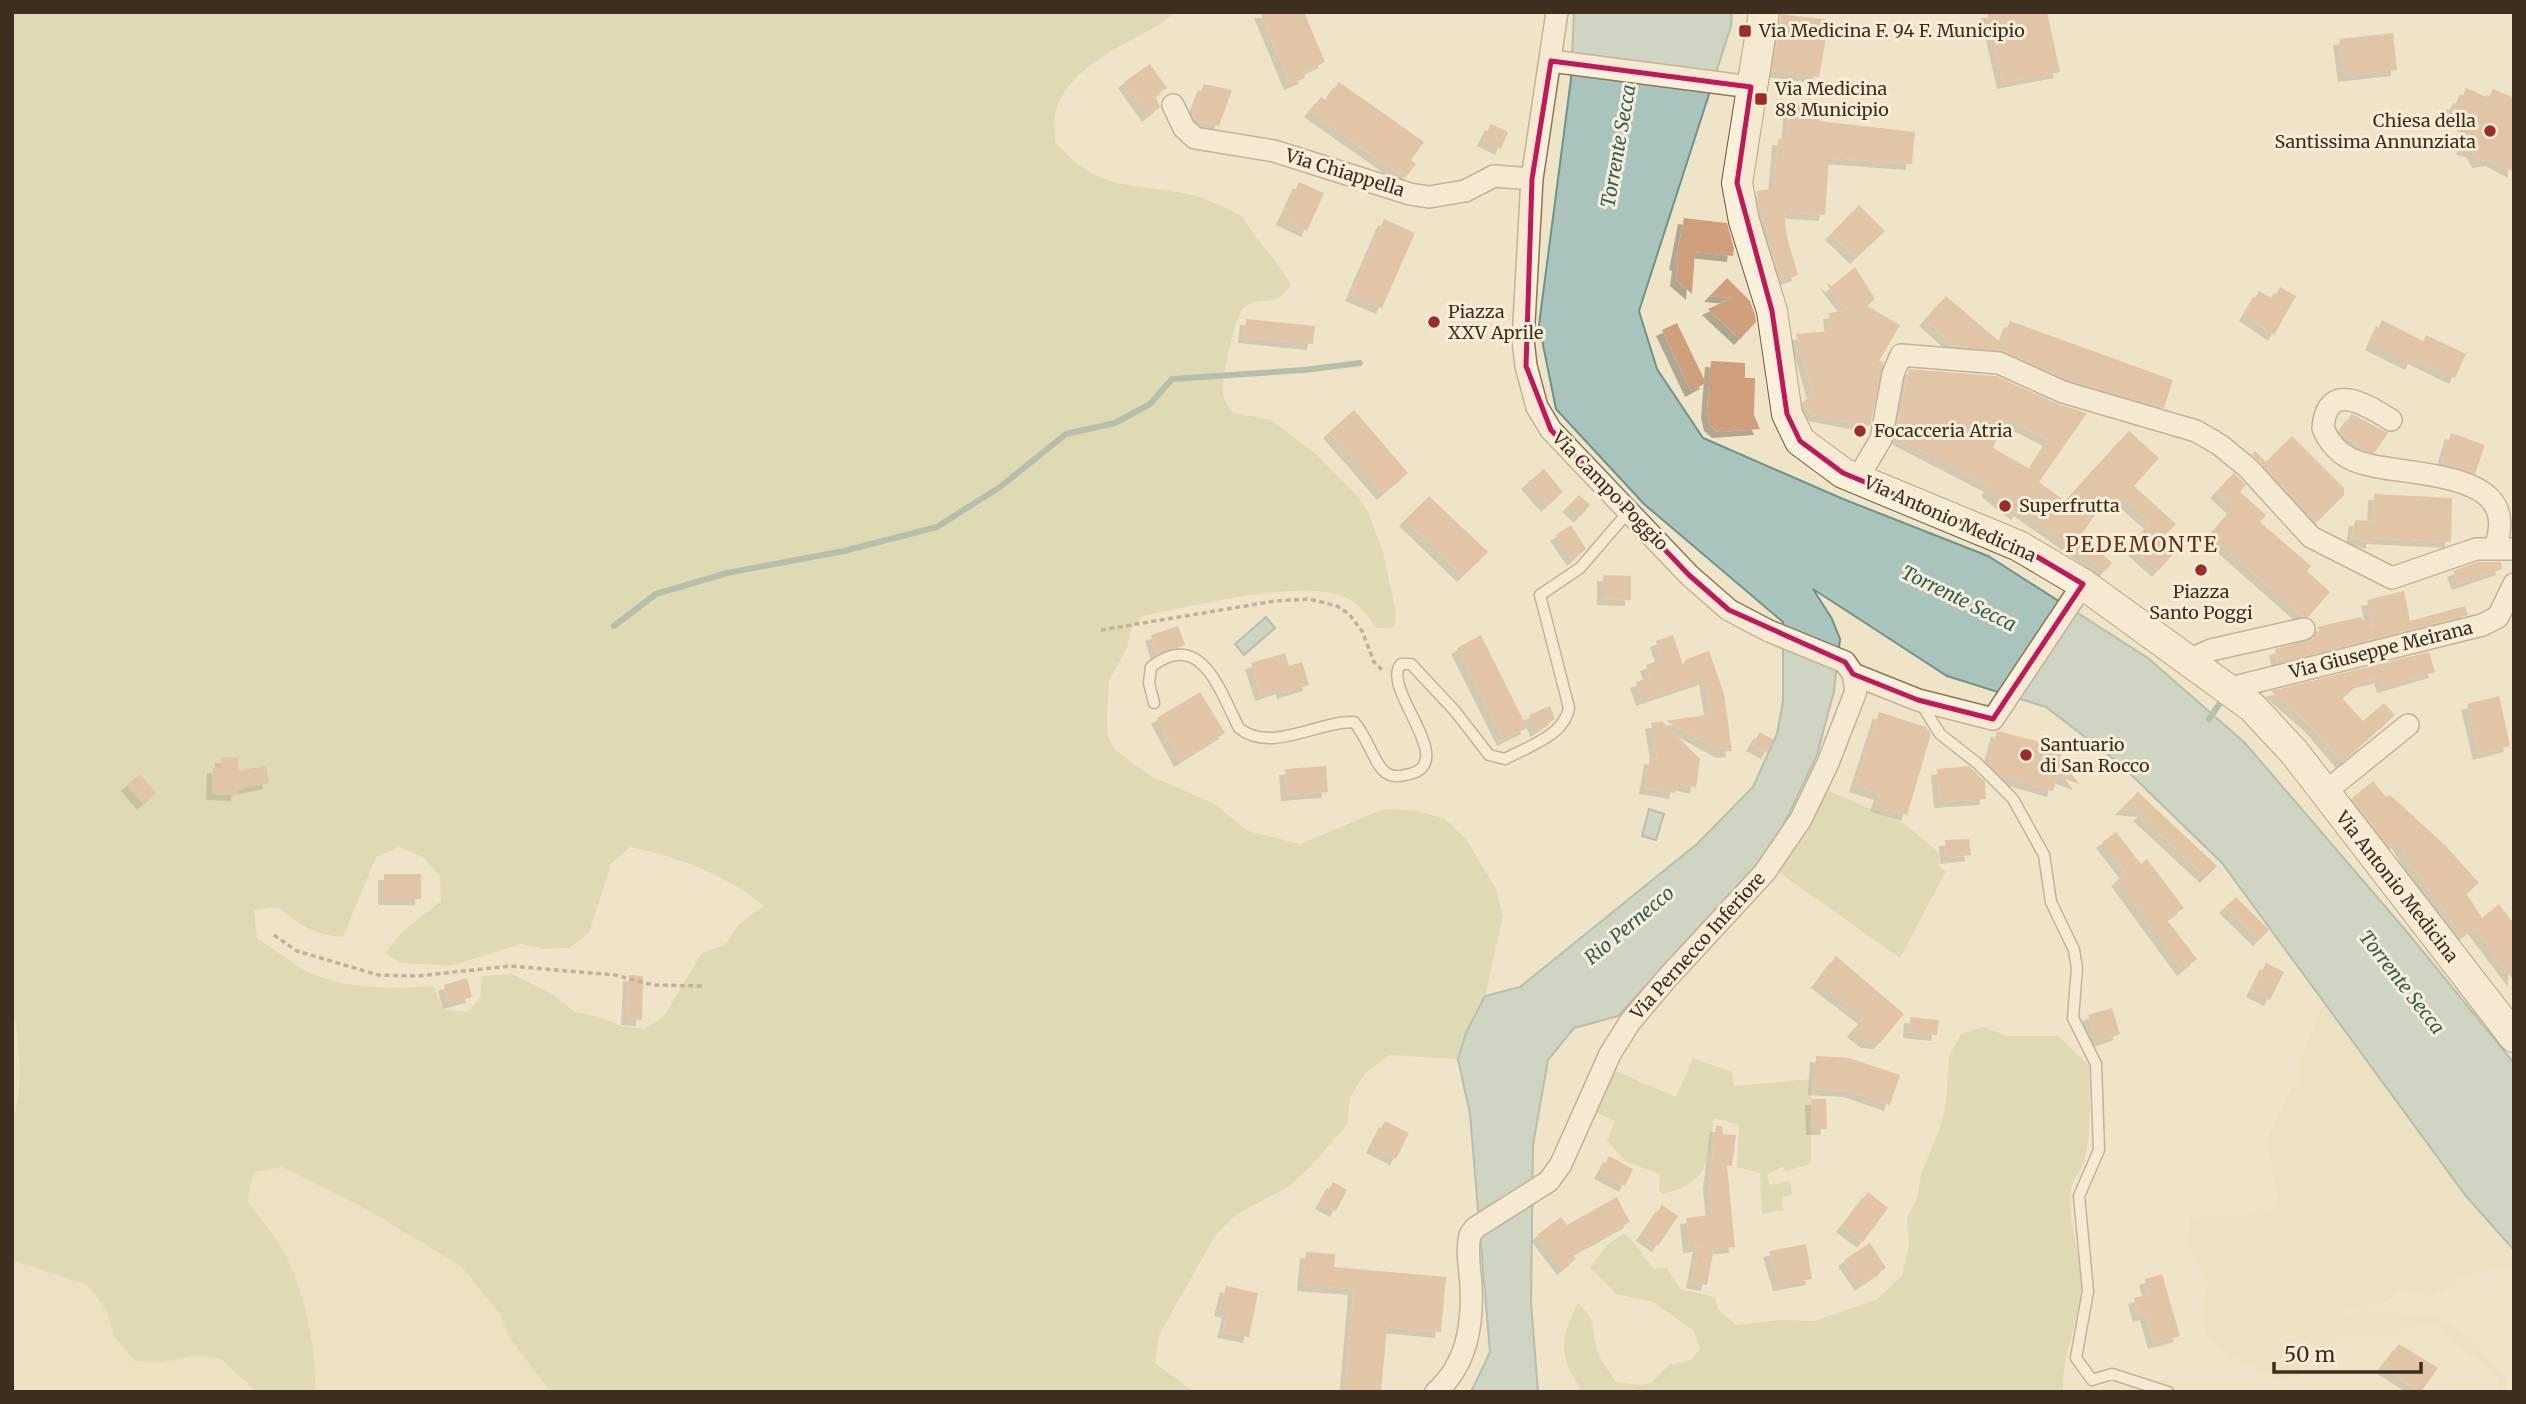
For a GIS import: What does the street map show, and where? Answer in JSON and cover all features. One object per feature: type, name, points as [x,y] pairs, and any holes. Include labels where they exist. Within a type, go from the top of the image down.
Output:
[{"type":"main road","name":"Via Antonio Medicina","points":[[1764,12],[1739,85],[1737,183],[1744,221],[1772,311],[1779,376],[1787,414],[1801,441],[1820,458],[1858,478],[2019,546],[2252,707],[2294,752],[2514,1037]]},
{"type":"street","name":"Via Campo Poggio","points":[[1557,12],[1557,62],[1532,179],[1523,340],[1525,366],[1537,407],[1551,430],[1689,575],[1729,610],[1918,700],[1993,719],[2081,589]]},
{"type":"street","points":[[1557,62],[1739,85]]},
{"type":"street","name":"Via Chiappella","points":[[1173,106],[1184,128],[1195,138],[1274,151],[1410,194],[1429,197],[1465,191],[1494,176],[1532,179]]},
{"type":"street","points":[[1858,478],[1881,439],[1893,374],[1902,355],[1975,360],[1999,363],[2063,393],[2196,431],[2220,445],[2248,468],[2311,537],[2392,578],[2476,549],[2504,548],[2510,517],[2508,504],[2499,494],[2480,482],[2404,472],[2351,459],[2335,448],[2323,428],[2329,409],[2337,401],[2350,398],[2361,400],[2391,420]]},
{"type":"street","name":"Via Giuseppe Meirana","points":[[2227,689],[2482,625],[2498,617],[2514,584]]},
{"type":"street","points":[[2186,661],[2211,650],[2304,629]]},
{"type":"street","name":"Via Pernecco Inferiore","points":[[1436,1392],[1449,1380],[1463,1355],[1471,1288],[1468,1246],[1475,1228],[1549,1181],[1561,1164],[1610,1054],[1630,1023],[1668,977],[1765,873],[1801,819],[1828,763],[1856,691],[1849,668]]},
{"type":"street","points":[[2325,792],[2408,725]]},
{"type":"lane","points":[[1154,703],[1149,683],[1151,667],[1162,659],[1179,654],[1196,657],[1206,665],[1239,728],[1255,738],[1274,738],[1339,722],[1354,722],[1365,734],[1382,771],[1392,777],[1409,775],[1422,766],[1426,754],[1425,742],[1396,681],[1396,670],[1401,664],[1411,664],[1455,711],[1489,755],[1505,760],[1559,729],[1566,721],[1569,708],[1540,595],[1580,568],[1629,511]]},
{"type":"lane","points":[[1918,700],[1940,734],[1977,763],[2013,799],[2044,855],[2051,902],[2074,950],[2077,968],[2073,1018],[2091,1051],[2097,1077],[2099,1150],[2079,1196],[2088,1291],[2076,1357],[2092,1380]]},
{"type":"lane","points":[[2092,1380],[2112,1374],[2168,1392]]},
{"type":"lane","points":[[2087,1392],[2092,1380]]},
{"type":"path","points":[[1101,630],[1275,601],[1309,599],[1337,606],[1349,614],[1362,631],[1374,662],[1396,681]]},
{"type":"path","points":[[274,935],[297,951],[378,975],[418,976],[510,966],[615,975],[653,985],[703,986]]},
{"type":"highlighted area","points":[[1551,61],[1751,87],[1737,183],[1772,311],[1787,414],[1800,441],[1843,473],[2019,546],[2083,584],[1993,719],[1918,700],[1853,674],[1845,662],[1729,610],[1689,575],[1551,430],[1526,366],[1532,179]]},
{"type":"shaded area","points":[[2324,1001],[2466,1196],[2509,1245],[2512,1265],[2504,1269],[2483,1269],[2451,1283],[2431,1299],[2405,1288],[2382,1304],[2346,1309],[2344,1316],[2433,1316],[2447,1323],[2500,1368],[2506,1377],[2507,1392],[2499,1392],[2498,1378],[2436,1325],[2419,1323],[2399,1330],[2340,1331],[2330,1350],[2283,1333],[2278,1338],[2298,1364],[2302,1375],[2283,1380],[2242,1363],[2217,1348],[2205,1334],[2203,1304],[2209,1285],[2187,1243],[2191,1219],[2199,1216],[2246,1216],[2272,1212],[2278,1201],[2267,1140],[2292,1086],[2298,1089],[2303,1077],[2295,1073]]},
{"type":"shaded area","points":[[12,1018],[16,1021],[19,1050],[16,1110],[12,1122]]},
{"type":"shaded area","points":[[282,1167],[361,1206],[461,1266],[499,1313],[511,1340],[551,1392],[309,1392],[315,1389],[247,1201],[254,1171]]},
{"type":"shaded area","points":[[12,1260],[87,1285],[106,1309],[116,1338],[163,1362],[191,1356],[220,1358],[257,1392],[12,1392]]},
{"type":"green space","points":[[12,12],[1174,12],[1167,20],[1103,56],[1075,79],[1056,109],[1055,142],[1072,159],[1101,178],[1131,186],[1194,196],[1242,216],[1279,267],[1291,285],[1280,297],[1251,303],[1243,308],[1229,350],[1224,377],[1224,397],[1233,413],[1271,420],[1317,455],[1358,497],[1368,512],[1383,552],[1396,613],[1395,627],[1376,628],[1362,609],[1351,600],[1332,593],[1308,591],[1249,595],[1142,616],[1131,630],[1127,648],[1109,680],[1108,736],[1114,749],[1152,777],[1213,803],[1248,831],[1300,844],[1384,809],[1415,810],[1445,819],[1466,839],[1496,889],[1503,916],[1485,996],[1466,1033],[1458,1059],[1390,1055],[1366,1072],[1350,1097],[1347,1125],[1309,1168],[1288,1187],[1237,1214],[1216,1234],[1159,1335],[1155,1363],[1194,1392],[551,1392],[511,1340],[499,1313],[461,1266],[361,1206],[282,1167],[254,1172],[247,1201],[290,1263],[311,1336],[315,1389],[309,1392],[257,1392],[220,1358],[191,1356],[163,1362],[135,1361],[115,1338],[106,1309],[87,1285],[12,1260],[12,1122],[18,1098],[19,1072],[16,1021],[12,1018]],"holes":[[[399,847],[423,857],[440,876],[441,901],[401,933],[385,953],[402,963],[450,966],[521,944],[544,949],[569,948],[589,933],[611,864],[630,847],[701,868],[734,885],[764,906],[739,924],[725,945],[702,953],[665,1015],[645,1029],[622,1026],[600,1017],[575,1012],[555,996],[512,974],[482,976],[480,998],[468,1012],[443,1009],[433,986],[364,986],[329,980],[298,966],[257,939],[254,910],[279,907],[308,928],[343,937],[376,857]]]},
{"type":"green space","points":[[1827,790],[1905,824],[1939,853],[1939,866],[1946,871],[1900,958],[1777,871],[1809,824]]},
{"type":"green space","points":[[1984,1027],[2007,1036],[2058,1036],[2089,1065],[2088,1138],[2084,1161],[2073,1182],[2070,1197],[2081,1292],[2065,1368],[2063,1392],[1578,1392],[1579,1386],[1567,1364],[1564,1345],[1568,1326],[1578,1303],[1589,1316],[1598,1353],[1616,1382],[1639,1385],[1651,1383],[1669,1365],[1691,1360],[1700,1349],[1694,1331],[1653,1302],[1616,1294],[1590,1267],[1608,1244],[1623,1234],[1633,1241],[1655,1269],[1667,1268],[1680,1289],[1715,1297],[1718,1309],[1736,1325],[1780,1320],[1814,1321],[1876,1300],[1902,1276],[1909,1244],[1907,1218],[1917,1198],[1921,1174],[1940,1128],[1946,1104],[1949,1056],[1961,1034]]},
{"type":"green space","points":[[1693,1058],[1732,1072],[1734,1086],[1811,1079],[1811,1164],[1785,1171],[1783,1166],[1767,1175],[1770,1185],[1790,1181],[1792,1194],[1782,1197],[1783,1210],[1762,1214],[1760,1173],[1737,1167],[1739,1125],[1714,1118],[1708,1157],[1699,1175],[1680,1188],[1664,1194],[1659,1191],[1660,1174],[1627,1162],[1607,1141],[1615,1121],[1591,1110],[1611,1069],[1676,1097]]},
{"type":"water","points":[[1574,12],[1732,12],[1731,26],[1639,311],[1657,369],[1703,438],[1843,499],[1988,556],[2148,658],[2245,743],[2407,932],[2514,1063],[2514,1250],[2466,1196],[2222,863],[2120,764],[2046,707],[1947,676],[1813,589],[1832,619],[1840,639],[1834,691],[1817,755],[1784,824],[1755,867],[1618,1016],[1574,1028],[1548,1060],[1533,1145],[1531,1302],[1538,1392],[1471,1392],[1490,1352],[1470,1114],[1458,1059],[1466,1033],[1485,996],[1520,987],[1697,844],[1753,787],[1777,734],[1783,701],[1783,622],[1644,504],[1556,409],[1539,325],[1571,79]]},
{"type":"water","points":[[1266,617],[1275,628],[1244,655],[1235,644]]},
{"type":"water","points":[[1649,809],[1664,814],[1656,840],[1642,836]]},
{"type":"building","points":[[1260,12],[1304,12],[1325,62],[1303,72],[1305,78],[1290,84]]},
{"type":"building","points":[[1987,12],[2047,12],[2060,72],[2003,83]]},
{"type":"building","points":[[1781,14],[1829,20],[1819,77],[1772,71]]},
{"type":"building","points":[[2393,33],[2397,70],[2344,76],[2339,39]]},
{"type":"building","points":[[1150,64],[1167,88],[1155,96],[1160,107],[1148,116],[1124,82]]},
{"type":"building","points":[[1339,82],[1424,142],[1411,160],[1416,164],[1405,178],[1310,111],[1321,97],[1326,100]]},
{"type":"building","points":[[1204,84],[1232,90],[1219,126],[1195,120],[1192,114]]},
{"type":"building","name":"Chiesa della Santissima Annunziata","points":[[2466,88],[2489,98],[2493,89],[2514,98],[2514,172],[2491,160],[2478,162],[2472,151],[2462,149],[2468,127],[2446,118],[2453,103],[2459,105]]},
{"type":"building","points":[[1790,103],[1820,105],[1819,121],[1915,132],[1912,164],[1829,158],[1825,215],[1784,212],[1787,237],[1798,275],[1781,281],[1756,191],[1774,189],[1778,139],[1787,140]]},
{"type":"building","points":[[1491,124],[1508,132],[1501,149],[1483,140]]},
{"type":"building","points":[[1299,182],[1324,193],[1307,231],[1282,219]]},
{"type":"building","points":[[1859,205],[1885,231],[1856,258],[1831,234]]},
{"type":"building","points":[[1684,218],[1727,223],[1734,248],[1733,256],[1695,252],[1692,294],[1676,280],[1678,265],[1675,264]]},
{"type":"building","points":[[1384,219],[1415,233],[1382,308],[1351,295]]},
{"type":"building","points":[[1855,267],[1875,299],[1867,306],[1900,325],[1879,361],[1884,362],[1870,426],[1814,415],[1803,406],[1803,402],[1813,393],[1796,334],[1831,331],[1829,313],[1848,311],[1826,283],[1832,286]]},
{"type":"building","points":[[1727,278],[1750,301],[1755,315],[1756,322],[1740,339],[1708,309],[1732,298],[1710,296]]},
{"type":"building","points":[[2280,287],[2296,296],[2274,335],[2245,315],[2259,291],[2273,299]]},
{"type":"building","points":[[1946,296],[2001,343],[2010,321],[2173,380],[2164,408],[2068,380],[2004,351],[1954,346],[1925,320]]},
{"type":"building","points":[[1246,319],[1315,326],[1313,344],[1244,337]]},
{"type":"building","points":[[2382,320],[2423,341],[2426,335],[2466,354],[2455,378],[2414,358],[2411,364],[2371,344]]},
{"type":"building","points":[[1677,323],[1706,383],[1691,391],[1662,330]]},
{"type":"building","points":[[1711,361],[1745,363],[1745,378],[1755,378],[1754,415],[1760,429],[1718,432],[1710,425],[1707,412]]},
{"type":"building","points":[[1909,369],[1996,376],[2058,404],[2087,413],[2039,482],[2065,501],[2129,431],[2159,458],[2134,486],[2176,524],[2163,537],[2177,550],[2158,571],[2130,546],[2150,523],[2123,499],[2114,509],[2105,501],[2081,535],[2112,563],[2105,571],[2020,510],[2017,514],[2006,506],[1987,490],[1990,486],[1895,437]],"holes":[[[2006,418],[2049,440],[2030,469],[1993,448]]]},
{"type":"building","points":[[1354,410],[1408,473],[1383,494],[1329,432]]},
{"type":"building","points":[[2352,414],[2388,433],[2374,453],[2362,449],[2340,432]]},
{"type":"building","points":[[2451,433],[2485,445],[2475,474],[2442,463]]},
{"type":"building","points":[[2292,436],[2344,488],[2344,495],[2317,522],[2252,454],[2255,451],[2266,462]]},
{"type":"building","points":[[1544,469],[1563,492],[1547,506],[1527,483]]},
{"type":"building","points":[[2234,473],[2246,485],[2240,492],[2266,515],[2260,522],[2311,566],[2307,571],[2330,592],[2308,617],[2302,616],[2210,535],[2233,508],[2216,492]]},
{"type":"building","points":[[2374,494],[2452,498],[2451,542],[2372,538],[2372,543],[2352,538],[2355,520],[2373,521]]},
{"type":"building","points":[[1579,495],[1590,505],[1580,517],[1568,506]]},
{"type":"building","points":[[1429,496],[1488,552],[1463,576],[1405,520]]},
{"type":"building","points":[[1571,525],[1586,549],[1573,560],[1556,535]]},
{"type":"building","points":[[2478,562],[2501,562],[2502,569],[2458,584],[2453,571]]},
{"type":"building","points":[[1603,575],[1631,576],[1631,600],[1603,599]]},
{"type":"building","points":[[2404,591],[2410,621],[2465,606],[2468,615],[2278,663],[2275,649],[2312,639],[2321,632],[2317,627],[2360,617],[2373,628],[2367,600]]},
{"type":"building","points":[[1178,626],[1185,645],[1157,654],[1151,635]]},
{"type":"building","points":[[1481,635],[1527,728],[1503,740],[1457,648]]},
{"type":"building","points":[[1673,635],[1683,665],[1687,659],[1709,651],[1724,694],[1732,751],[1722,752],[1666,721],[1711,714],[1705,679],[1642,700],[1636,682],[1650,677],[1646,665],[1662,659],[1656,641]]},
{"type":"building","points":[[2429,652],[2435,672],[2383,687],[2380,678],[2361,682],[2342,698],[2363,721],[2384,703],[2395,715],[2342,762],[2310,725],[2271,691]]},
{"type":"building","points":[[1285,653],[1289,666],[1302,662],[1309,685],[1283,693],[1282,688],[1261,695],[1251,663]]},
{"type":"building","points":[[1200,692],[1225,733],[1180,761],[1157,718]]},
{"type":"building","points":[[2499,696],[2510,746],[2479,754],[2467,704]]},
{"type":"building","points":[[1550,706],[1555,719],[1537,731],[1529,715]]},
{"type":"building","points":[[1879,712],[1926,727],[1931,734],[1907,815],[1876,805],[1880,794],[1855,786]]},
{"type":"building","points":[[1662,721],[1700,759],[1696,788],[1677,783],[1675,793],[1645,788],[1650,758],[1657,759],[1651,723]]},
{"type":"building","name":"Santuario di San Rocco","points":[[1997,731],[2067,749],[2059,757],[2079,784],[2057,776],[2053,791],[2001,776],[1988,763]]},
{"type":"building","points":[[1760,732],[1774,740],[1767,753],[1752,745]]},
{"type":"building","points":[[221,757],[238,758],[238,771],[266,766],[269,783],[237,790],[237,795],[212,794],[213,767],[221,768]]},
{"type":"building","points":[[1326,766],[1328,792],[1287,795],[1285,769]]},
{"type":"building","points":[[1969,766],[1985,782],[1986,799],[1940,802],[1937,769]]},
{"type":"building","points":[[140,774],[156,793],[143,804],[127,785]]},
{"type":"building","points":[[2373,781],[2386,797],[2390,795],[2445,845],[2479,883],[2466,893],[2482,918],[2499,904],[2514,924],[2514,981],[2474,928],[2462,936],[2409,862],[2398,842],[2389,847],[2352,798]]},
{"type":"building","points":[[2138,792],[2217,866],[2206,877],[2139,815],[2144,811],[2121,809]]},
{"type":"building","points":[[2116,832],[2141,864],[2147,859],[2184,908],[2167,920],[2197,959],[2183,970],[2117,880],[2126,873],[2102,842]]},
{"type":"building","points":[[1969,839],[1971,855],[1946,858],[1945,840]]},
{"type":"building","points":[[384,874],[421,874],[421,899],[384,899]]},
{"type":"building","points":[[2236,897],[2269,930],[2259,940],[2225,907]]},
{"type":"building","points":[[1836,956],[1904,1014],[1880,1043],[1867,1042],[1853,1031],[1864,1018],[1817,982]]},
{"type":"building","points":[[2266,963],[2284,972],[2270,1000],[2252,991]]},
{"type":"building","points":[[629,975],[643,976],[642,1020],[627,1019]]},
{"type":"building","points":[[467,978],[472,997],[449,1003],[444,985]]},
{"type":"building","points":[[2112,1008],[2120,1034],[2097,1042],[2088,1015]]},
{"type":"building","points":[[1910,1017],[1939,1020],[1937,1035],[1909,1032]]},
{"type":"building","points":[[1816,1056],[1849,1058],[1900,1075],[1890,1105],[1850,1091],[1814,1089]]},
{"type":"building","points":[[1811,1099],[1826,1099],[1827,1129],[1812,1129]]},
{"type":"building","points":[[1385,1121],[1409,1133],[1396,1159],[1372,1147]]},
{"type":"building","points":[[1716,1126],[1722,1126],[1723,1134],[1736,1135],[1732,1166],[1727,1166],[1735,1247],[1714,1249],[1707,1285],[1692,1282],[1699,1246],[1689,1247],[1686,1218],[1712,1215],[1709,1183]]},
{"type":"building","points":[[1609,1156],[1633,1169],[1625,1186],[1600,1173]]},
{"type":"building","points":[[1333,1182],[1347,1190],[1336,1211],[1321,1203]]},
{"type":"building","points":[[1868,1192],[1888,1208],[1863,1242],[1842,1226]]},
{"type":"building","points":[[1617,1197],[1630,1222],[1572,1254],[1576,1259],[1563,1269],[1537,1235],[1561,1217],[1567,1225]]},
{"type":"building","points":[[1662,1205],[1678,1216],[1658,1246],[1642,1235]]},
{"type":"building","points":[[1870,1243],[1886,1268],[1861,1285],[1844,1260]]},
{"type":"building","points":[[1806,1244],[1812,1279],[1779,1285],[1769,1251]]},
{"type":"building","points":[[1306,1252],[1335,1254],[1334,1267],[1446,1277],[1441,1332],[1387,1327],[1381,1392],[1345,1392],[1354,1289],[1303,1285]]},
{"type":"building","points":[[2162,1274],[2180,1336],[2154,1343],[2146,1314],[2139,1316],[2134,1298],[2149,1294],[2145,1279]]},
{"type":"building","points":[[1226,1286],[1258,1293],[1249,1337],[1223,1332],[1228,1312],[1220,1310]]},
{"type":"building","points":[[2399,1344],[2438,1368],[2421,1392],[2382,1367]]},
{"type":"waterway","points":[[614,626],[656,594],[727,573],[844,551],[937,527],[1000,487],[1066,434],[1115,423],[1150,404],[1172,379],[1304,370],[1360,363]]},
{"type":"waterway","points":[[2209,719],[2220,703]]},
{"type":"place","name":"Via Medicina F. 94 F. Municipio","points":[[1745,31]]},
{"type":"place","name":"Via Medicina 88 Municipio","points":[[1761,99]]},
{"type":"place","name":"Chiesa della Santissima Annunziata","points":[[2490,131]]},
{"type":"place","name":"Piazza XXV Aprile","points":[[1434,322]]},
{"type":"place","name":"Focacceria Atria","points":[[1860,431]]},
{"type":"place","name":"Superfrutta","points":[[2005,506]]},
{"type":"place","name":"Piazza Santo Poggi","points":[[2201,570]]},
{"type":"place","name":"Santuario di San Rocco","points":[[2026,755]]},
{"type":"district","name":"PEDEMONTE","points":[[2142,545]]},
{"type":"water label","name":"Torrente Secca","points":[[1618,146]]},
{"type":"water label","name":"Torrente Secca","points":[[1959,598]]},
{"type":"water label","name":"Rio Pernecco","points":[[1629,925]]},
{"type":"water label","name":"Torrente Secca","points":[[2402,982]]}]
